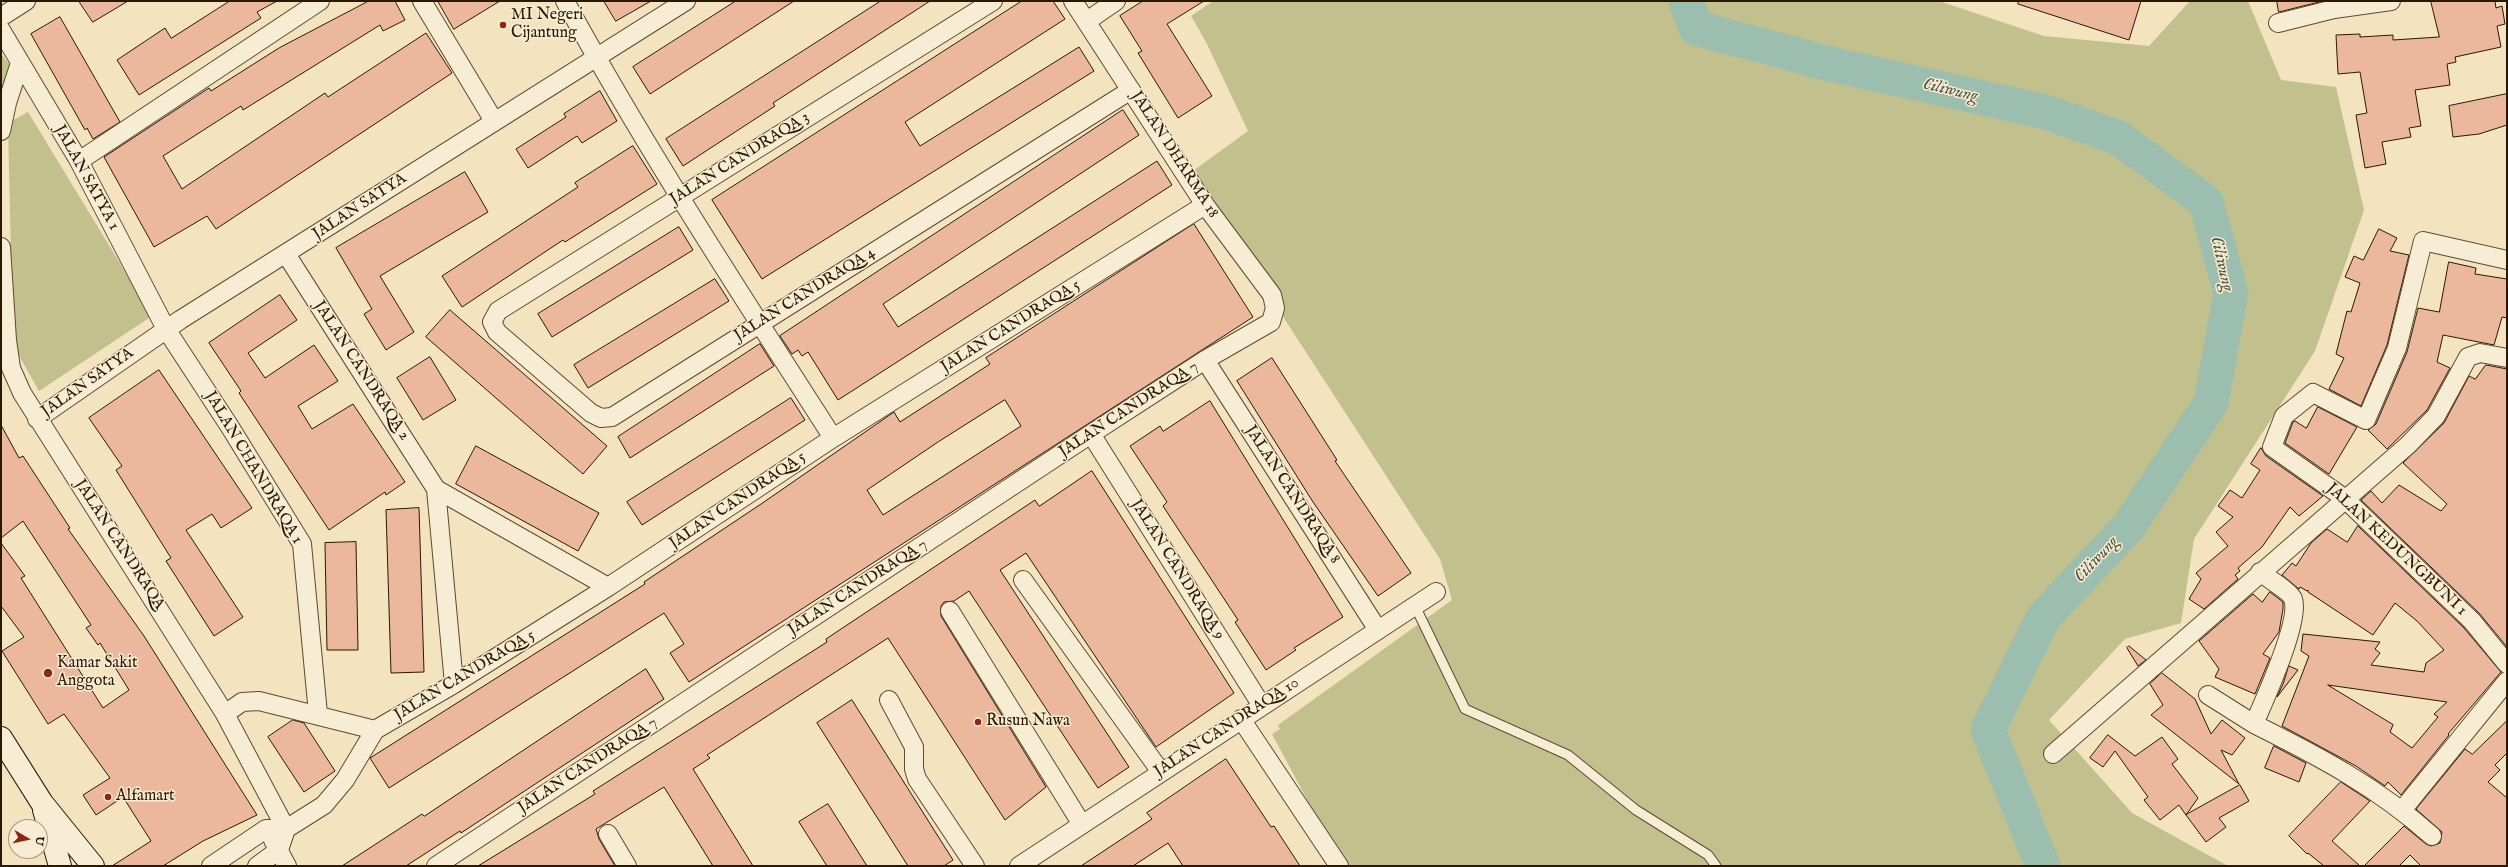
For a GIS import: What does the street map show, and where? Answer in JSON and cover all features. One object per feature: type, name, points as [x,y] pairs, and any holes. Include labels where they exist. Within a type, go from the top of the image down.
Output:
[{"type":"main road","points":[[1,738],[42,803],[93,866]]},
{"type":"main road","points":[[42,803],[60,866]]},
{"type":"street","points":[[1,17],[26,1]]},
{"type":"street","points":[[79,161],[320,1]]},
{"type":"street","points":[[422,1],[494,121]]},
{"type":"street","points":[[565,1],[595,57],[760,324],[833,438]]},
{"type":"street","name":"JALAN SATYA","points":[[37,419],[166,329],[686,1]]},
{"type":"street","name":"JALAN CANDRAQA 3","points":[[492,322],[498,311],[993,1]]},
{"type":"street","name":"JALAN DHARMA 18","points":[[1073,1],[1205,205],[1272,295],[1275,308]]},
{"type":"street","points":[[1087,21],[1116,1]]},
{"type":"street","points":[[2278,23],[2334,8],[2391,1]]},
{"type":"street","name":"JALAN SATYA 1","points":[[1,30],[79,161],[166,329]]},
{"type":"street","points":[[1,131],[7,103],[20,63]]},
{"type":"street","name":"JALAN CANDRAQA 4","points":[[492,322],[497,332],[591,413],[601,418],[612,417],[1131,90]]},
{"type":"street","name":"JALAN CANDRAQA 5","points":[[291,826],[324,805],[337,791],[375,730],[454,684],[608,587],[833,438],[1205,205]]},
{"type":"street","name":"JALAN KEDUNGBUNI 1","points":[[2507,260],[2423,241],[2397,348],[2366,420],[2312,394],[2284,416],[2272,448],[2344,498],[2472,621],[2507,664]]},
{"type":"street","name":"JALAN CANDRAQA","points":[[1,247],[7,340],[11,368],[37,419],[129,559],[225,714],[291,826]]},
{"type":"street","name":"JALAN CANDRAQA 2","points":[[286,254],[436,489],[454,684]]},
{"type":"street","name":"JALAN CANDRAQA 7","points":[[436,866],[1091,434],[1205,360],[1271,322],[1275,308]]},
{"type":"street","name":"JALAN CHANDRAQA 1","points":[[166,329],[302,544],[318,714]]},
{"type":"street","points":[[2053,754],[2344,498],[2408,445],[2436,416],[2468,357],[2480,353],[2507,358]]},
{"type":"street","name":"JALAN CANDRAQA 8","points":[[1205,360],[1378,630]]},
{"type":"street","name":"JALAN CANDRAQA 9","points":[[1091,434],[1262,706]]},
{"type":"street","name":"JALAN CANDRAQA 2","points":[[436,489],[608,587]]},
{"type":"street","points":[[2254,724],[2286,643],[2294,604],[2291,595],[2260,572]]},
{"type":"street","points":[[1023,580],[1161,772]]},
{"type":"street","name":"JALAN CANDRAQA 10","points":[[1019,866],[1082,823],[1436,592]]},
{"type":"street","points":[[950,611],[1082,823]]},
{"type":"street","points":[[2403,809],[2507,681]]},
{"type":"street","points":[[2208,696],[2254,724],[2353,775],[2403,809],[2432,836]]},
{"type":"street","points":[[889,700],[914,747],[914,769],[917,779],[975,866]]},
{"type":"street","points":[[225,714],[238,704],[252,701],[318,714],[375,730]]},
{"type":"street","points":[[1241,720],[1339,866]]},
{"type":"street","points":[[211,866],[266,830],[291,826]]},
{"type":"street","points":[[257,866],[279,850],[291,826]]},
{"type":"street","points":[[266,830],[287,866]]},
{"type":"street","points":[[608,834],[627,866]]},
{"type":"lane","points":[[1415,606],[1465,709],[1568,755],[1636,810],[1708,855],[1716,866]]},
{"type":"shaded area","points":[[1213,1],[1939,1],[2044,36],[2149,46],[2190,1],[2248,1],[2281,80],[2336,87],[2364,210],[2315,351],[2194,539],[2181,623],[2125,639],[2049,720],[2132,813],[2228,866],[1350,866],[1320,824],[1272,734],[1280,729],[1278,725],[1452,600],[1440,559],[1190,173],[1248,131],[1206,42],[1191,16]]},
{"type":"shaded area","points":[[1,54],[12,67],[1,95]]},
{"type":"shaded area","points":[[28,112],[152,316],[39,391],[13,345],[8,123]]},
{"type":"building","points":[[79,1],[128,1],[93,22]]},
{"type":"building","points":[[230,1],[277,1],[257,12],[261,18],[139,95],[117,60],[165,28],[171,38]]},
{"type":"building","points":[[369,1],[395,1],[405,20],[383,31],[380,25],[243,110],[241,106],[163,156],[182,189],[325,93],[328,97],[426,33],[452,73],[216,229],[207,216],[154,247],[104,157],[209,88],[211,91],[279,48]]},
{"type":"building","points":[[438,1],[500,1],[454,29]]},
{"type":"building","points":[[604,1],[651,1],[616,21]]},
{"type":"building","points":[[736,1],[794,1],[650,94],[633,67]]},
{"type":"building","points":[[881,1],[930,1],[773,103],[775,106],[683,166],[666,139]]},
{"type":"building","points":[[1022,1],[1053,1],[1065,19],[905,122],[920,146],[1079,47],[1094,71],[762,279],[712,200]]},
{"type":"building","points":[[1143,1],[1204,1],[1167,24],[1212,96],[1178,118],[1138,53],[1142,51],[1120,16]]},
{"type":"building","points":[[2019,1],[2141,1],[2129,40],[2018,4]]},
{"type":"building","points":[[2277,1],[2323,1],[2279,12]]},
{"type":"building","points":[[2431,1],[2495,1],[2496,8],[2502,6],[2505,24],[2497,26],[2501,47],[2455,57],[2456,62],[2447,64],[2450,85],[2415,90],[2421,126],[2409,128],[2411,137],[2382,142],[2386,164],[2365,168],[2356,115],[2367,113],[2360,72],[2338,74],[2336,35],[2360,34],[2360,37],[2393,35],[2393,40],[2439,37]]},
{"type":"building","points":[[60,17],[120,122],[93,139],[87,128],[85,130],[31,34]]},
{"type":"building","points":[[600,91],[617,121],[582,143],[577,136],[528,168],[516,149],[566,117],[564,114]]},
{"type":"building","points":[[2507,94],[2507,125],[2479,134],[2453,137],[2449,106]]},
{"type":"building","points":[[1123,110],[1139,135],[883,304],[898,327],[1157,161],[1172,185],[838,400],[808,352],[802,356],[798,350],[792,354],[780,336]]},
{"type":"building","points":[[633,146],[657,184],[565,242],[563,240],[462,307],[442,276],[578,187],[575,183]]},
{"type":"building","points":[[465,172],[488,212],[380,276],[414,332],[386,350],[364,314],[372,309],[336,248]]},
{"type":"building","points":[[1194,224],[1253,317],[689,682],[670,653],[684,644],[664,613],[389,788],[370,758],[645,584],[644,582],[764,502],[894,412],[900,422],[990,364],[986,358]],"holes":[[[1005,400],[1021,426],[883,515],[867,490],[938,442]]]},
{"type":"building","points":[[679,227],[693,250],[552,337],[538,314]]},
{"type":"building","points":[[2379,229],[2397,238],[2390,251],[2409,255],[2387,345],[2361,406],[2329,389],[2344,358],[2336,354],[2347,311],[2351,312],[2360,283],[2345,277],[2354,256],[2363,260]]},
{"type":"building","points":[[2449,262],[2476,268],[2475,274],[2507,279],[2507,318],[2502,317],[2494,345],[2443,335],[2437,362],[2450,368],[2427,410],[2387,449],[2368,430],[2376,424],[2407,352],[2418,308],[2439,312]]},
{"type":"building","points":[[715,279],[729,301],[588,388],[574,365]]},
{"type":"building","points":[[280,295],[297,320],[248,353],[265,378],[314,345],[338,381],[298,406],[312,429],[353,404],[405,482],[386,495],[385,492],[329,530],[239,393],[241,391],[209,343]]},
{"type":"building","points":[[450,310],[607,446],[583,474],[426,337]]},
{"type":"building","points":[[760,344],[774,366],[630,458],[618,437]]},
{"type":"building","points":[[430,357],[456,400],[423,420],[397,378]]},
{"type":"building","points":[[1272,358],[1337,460],[1335,461],[1411,573],[1378,596],[1313,502],[1237,381]]},
{"type":"building","points":[[2486,365],[2507,369],[2507,647],[2479,613],[2361,500],[2371,491],[2382,503],[2399,485],[2441,511],[2447,504],[2403,463],[2444,423],[2469,376],[2475,379]]},
{"type":"building","points":[[159,370],[252,508],[221,528],[212,514],[186,530],[243,617],[214,636],[166,561],[171,558],[116,470],[122,466],[89,418]]},
{"type":"building","points":[[791,398],[805,420],[642,525],[627,502]]},
{"type":"building","points":[[1210,401],[1343,617],[1294,648],[1296,650],[1266,670],[1235,622],[1238,620],[1163,506],[1167,502],[1130,446],[1160,426],[1163,431]]},
{"type":"building","points":[[2318,407],[2357,427],[2329,474],[2285,443],[2293,422],[2295,421],[2306,428]]},
{"type":"building","points":[[1,425],[19,458],[23,456],[70,528],[68,529],[144,636],[257,815],[203,841],[163,866],[112,866],[151,841],[123,797],[96,815],[83,795],[110,778],[64,714],[48,724],[2,651],[24,637],[1,606],[1,543],[25,576],[21,578],[103,708],[129,690],[100,643],[98,645],[86,628],[91,625],[23,521],[1,538]]},
{"type":"building","points":[[476,446],[599,513],[578,551],[456,484]]},
{"type":"building","points":[[2261,448],[2266,456],[2323,496],[2299,516],[2290,507],[2262,547],[2238,568],[2240,571],[2235,575],[2238,579],[2204,609],[2189,599],[2201,579],[2196,573],[2228,546],[2216,532],[2233,517],[2218,506],[2230,490],[2242,498],[2260,470],[2251,464]]},
{"type":"building","points":[[1092,471],[1234,693],[1156,747],[1026,553],[1000,570],[1129,767],[1098,788],[969,591],[954,601],[944,602],[941,606],[941,616],[1046,787],[1005,820],[888,638],[707,755],[710,758],[693,769],[753,866],[713,866],[664,787],[596,829],[599,839],[615,866],[478,866],[595,794],[593,791],[827,642],[826,639],[1035,500],[1039,506]]},
{"type":"building","points":[[419,508],[424,672],[391,673],[386,510]]},
{"type":"building","points":[[2358,526],[2464,628],[2501,672],[2448,734],[2449,735],[2401,795],[2388,782],[2385,786],[2356,766],[2282,726],[2309,656],[2301,651],[2303,634],[2380,642],[2375,649],[2380,653],[2371,665],[2424,672],[2426,663],[2444,650],[2417,621],[2395,603],[2373,635],[2308,592],[2308,590],[2307,591],[2300,587],[2299,589],[2282,575],[2292,563],[2296,566],[2311,543],[2327,529],[2347,542]],"holes":[[[2328,685],[2447,702],[2434,714],[2438,717],[2412,748],[2390,732],[2393,725]]]},
{"type":"building","points":[[356,542],[358,650],[327,650],[325,543]]},
{"type":"building","points":[[2270,592],[2283,602],[2283,609],[2279,632],[2263,654],[2270,658],[2255,694],[2215,677],[2219,669],[2199,641],[2253,594],[2262,602]]},
{"type":"building","points":[[2129,646],[2146,660],[2138,666],[2127,648]]},
{"type":"building","points":[[2289,666],[2298,670],[2277,697],[2283,684]]},
{"type":"building","points":[[646,669],[664,699],[461,833],[460,831],[406,866],[342,866],[422,814],[424,816]]},
{"type":"building","points":[[2162,673],[2195,699],[2211,734],[2222,720],[2245,738],[2232,755],[2221,750],[2239,784],[2151,715],[2163,705],[2150,684]]},
{"type":"building","points":[[852,700],[953,860],[944,866],[908,866],[817,723]]},
{"type":"building","points":[[293,720],[304,723],[335,771],[304,792],[268,737]]},
{"type":"building","points":[[2507,721],[2507,753],[2495,765],[2500,770],[2488,782],[2507,798],[2507,866],[2421,866],[2410,855],[2399,866],[2364,866],[2404,826],[2426,844],[2431,846],[2440,843],[2442,832],[2416,809],[2465,749],[2472,754]]},
{"type":"building","points":[[2108,735],[2135,756],[2162,737],[2178,759],[2172,764],[2198,798],[2186,815],[2179,805],[2160,820],[2144,800],[2148,797],[2115,751],[2103,767],[2090,758]]},
{"type":"building","points":[[2274,746],[2306,763],[2299,782],[2265,768]]},
{"type":"building","points":[[1226,759],[1271,827],[1274,826],[1300,866],[1183,866],[1168,843],[1133,866],[1081,866],[1152,819],[1147,813]]},
{"type":"building","points":[[2341,782],[2370,801],[2332,841],[2360,866],[2324,866],[2308,853],[2307,854],[2289,836]]},
{"type":"building","points":[[2240,785],[2249,801],[2219,818],[2226,827],[2206,842],[2186,815]]},
{"type":"building","points":[[828,804],[867,866],[827,866],[799,822]]},
{"type":"waterway","name":"Ciliwung","points":[[1686,1],[1696,28],[1830,64],[2046,112],[2119,138],[2206,202],[2231,293],[2211,403],[2129,526],[2043,618],[1988,730],[2043,866]]},
{"type":"place","name":"MI Negeri Cijantung","points":[[503,25]]},
{"type":"place","name":"Kamar Sakit Anggota","points":[[48,673]]},
{"type":"place","name":"Rusun Nawa","points":[[978,722]]},
{"type":"place","name":"Alfamart","points":[[108,797]]}]
